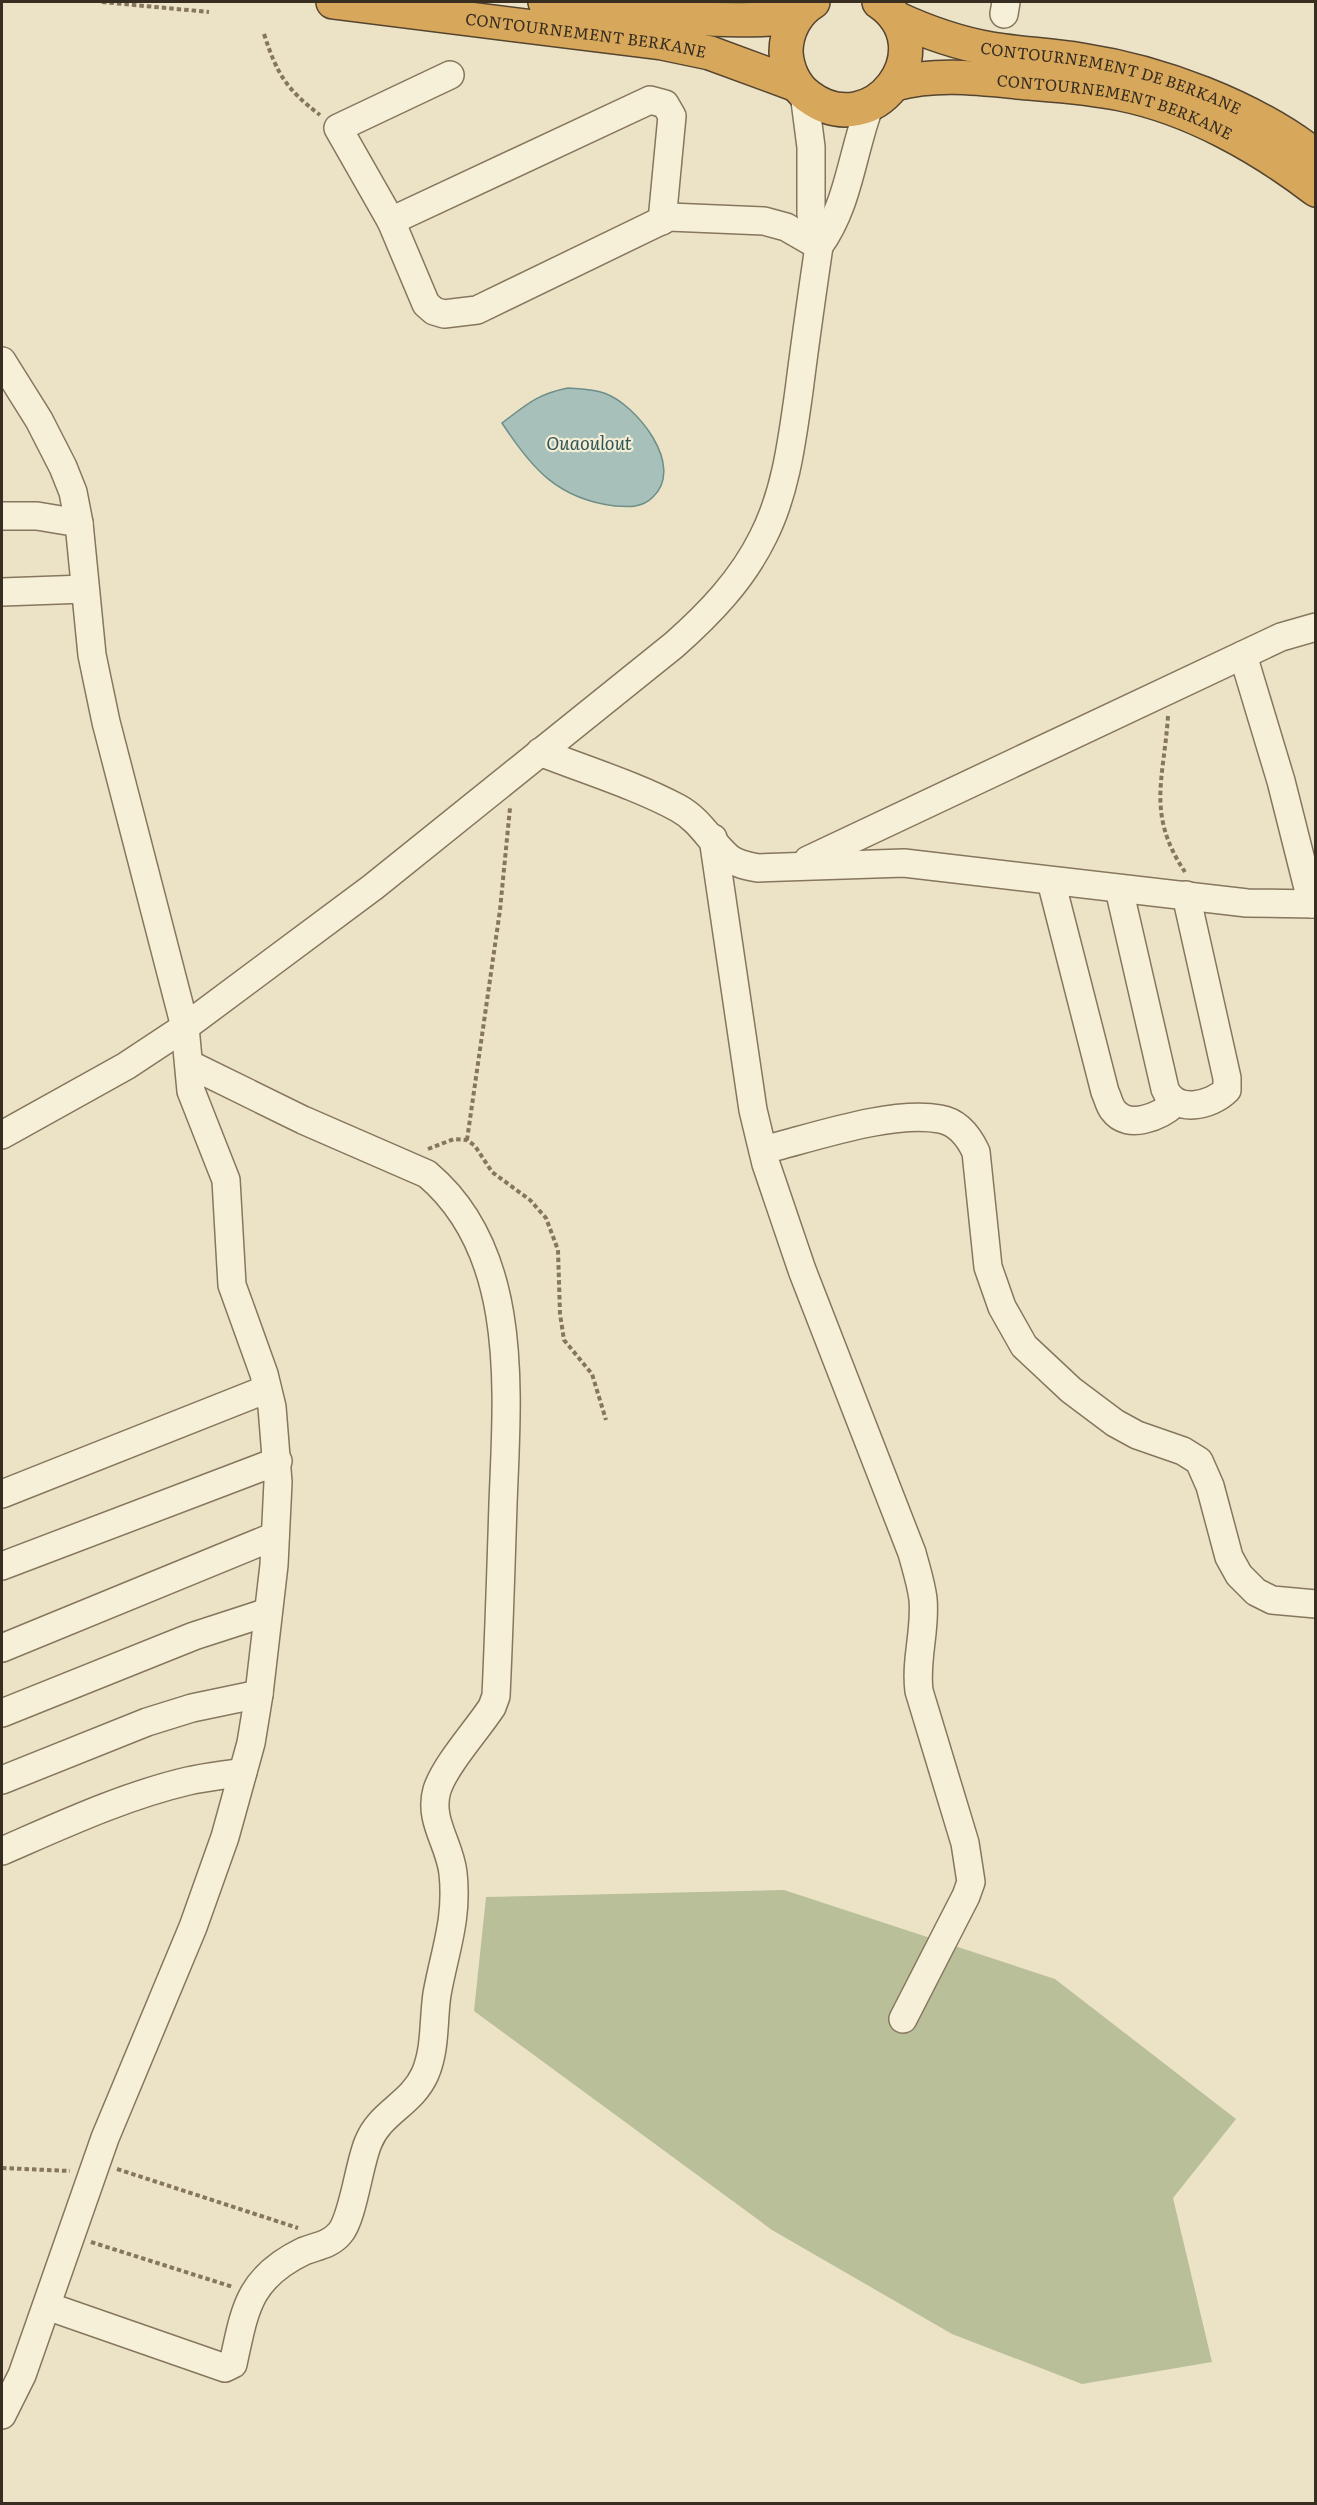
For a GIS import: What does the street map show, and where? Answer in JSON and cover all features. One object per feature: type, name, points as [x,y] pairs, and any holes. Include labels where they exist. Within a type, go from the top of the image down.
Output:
[{"type":"highway","name":"CONTOURNEMENT BERKANE","points":[[333,2],[662,43],[725,58],[801,89],[816,102],[828,107],[856,109],[870,105]]},
{"type":"highway","points":[[545,2],[708,21],[737,21],[805,9]]},
{"type":"highway","points":[[870,105],[884,96],[895,84],[905,58],[905,44],[886,7]]},
{"type":"highway","name":"CONTOURNEMENT DE BERKANE","points":[[886,7],[936,35],[964,43],[992,49],[1083,60],[1162,79],[1238,110],[1274,129],[1316,156]]},
{"type":"highway","points":[[801,89],[790,72],[786,44],[790,29],[805,9]]},
{"type":"highway","name":"CONTOURNEMENT BERKANE","points":[[895,84],[938,77],[1122,94],[1179,113],[1224,132],[1259,151],[1316,190]]},
{"type":"street","points":[[450,75],[338,128],[391,221],[426,304],[434,311],[444,314],[477,310],[669,217],[764,221],[786,227],[819,246]]},
{"type":"street","points":[[2,1135],[126,1066],[185,1027],[374,887],[696,625],[737,580],[763,537],[775,511],[790,453],[819,246],[811,214],[811,147],[801,89]]},
{"type":"street","points":[[391,221],[650,100],[665,104],[672,116],[662,221]]},
{"type":"street","points":[[819,246],[837,218],[861,129],[870,105]]},
{"type":"street","points":[[2,361],[39,420],[73,492],[79,523],[92,655],[106,722],[185,1027],[190,1091],[226,1180],[231,1285],[272,1407],[278,1461],[275,1536],[259,1694],[251,1743],[225,1837],[193,1928],[105,2138],[22,2375],[2,2415]]},
{"type":"street","points":[[2,516],[37,516],[79,523]]},
{"type":"street","points":[[2,592],[85,589]]},
{"type":"street","points":[[799,865],[1281,637],[1316,627]]},
{"type":"street","points":[[540,752],[680,809],[714,838],[728,857],[741,864],[758,868],[904,863],[1247,903],[1314,904],[1281,781],[1243,655]]},
{"type":"street","points":[[714,838],[753,1110],[763,1150],[802,1270],[912,1553],[923,1599],[922,1643],[917,1674],[919,1691],[956,1807],[965,1844],[971,1882],[958,1914],[903,2019]]},
{"type":"street","points":[[1051,881],[1105,1092],[1114,1112],[1120,1117],[1141,1120],[1165,1112],[1174,1103]]},
{"type":"street","points":[[1119,889],[1165,1089],[1168,1098],[1174,1103],[1203,1103],[1215,1100],[1227,1090],[1227,1078],[1212,1006],[1194,896]]},
{"type":"street","points":[[47,2306],[225,2368],[233,2364],[242,2318],[253,2294],[265,2277],[305,2251],[334,2239],[341,2232],[371,2137],[383,2119],[403,2105],[415,2091],[425,2074],[432,2054],[437,1995],[455,1911],[450,1857],[435,1817],[436,1792],[446,1773],[492,1707],[496,1696],[507,1389],[498,1312],[489,1267],[476,1233],[444,1187],[427,1174],[396,1158],[303,1120],[189,1064]]},
{"type":"street","points":[[763,1150],[878,1122],[942,1119],[959,1128],[969,1137],[976,1152],[988,1267],[1002,1307],[1024,1346],[1071,1390],[1115,1423],[1137,1435],[1183,1451],[1199,1461],[1210,1486],[1229,1557],[1239,1575],[1256,1592],[1272,1600],[1316,1604]]},
{"type":"street","points":[[2,1494],[267,1389]]},
{"type":"street","points":[[2,1566],[278,1461]]},
{"type":"street","points":[[2,1648],[275,1536]]},
{"type":"street","points":[[2,1713],[205,1632],[268,1612]]},
{"type":"street","points":[[2,1780],[147,1722],[192,1708],[259,1694]]},
{"type":"street","points":[[2,1851],[95,1811],[148,1792],[189,1780],[243,1772]]},
{"type":"path","points":[[102,2],[209,12]]},
{"type":"path","points":[[264,34],[275,66],[297,97],[338,128]]},
{"type":"path","points":[[1169,691],[1166,745],[1160,777],[1160,814],[1168,845],[1194,896]]},
{"type":"path","points":[[467,1140],[500,910],[513,774]]},
{"type":"path","points":[[396,1158],[454,1139],[467,1140],[475,1146],[492,1172],[530,1200],[546,1218],[558,1250],[560,1314],[564,1340],[592,1374],[606,1420]]},
{"type":"path","points":[[2,2168],[95,2167],[334,2239]]},
{"type":"path","points":[[71,2236],[253,2294]]},
{"type":"green space","points":[[784,1890],[1055,1979],[1236,2119],[1173,2198],[1212,2362],[1082,2384],[952,2334],[772,2230],[474,2011],[486,1897]]},
{"type":"water","name":"Ouaoulout","points":[[568,388],[604,393],[617,399],[642,423],[653,438],[664,469],[662,484],[649,501],[635,506],[615,506],[578,497],[562,489],[536,468],[502,423],[540,397]]}]
